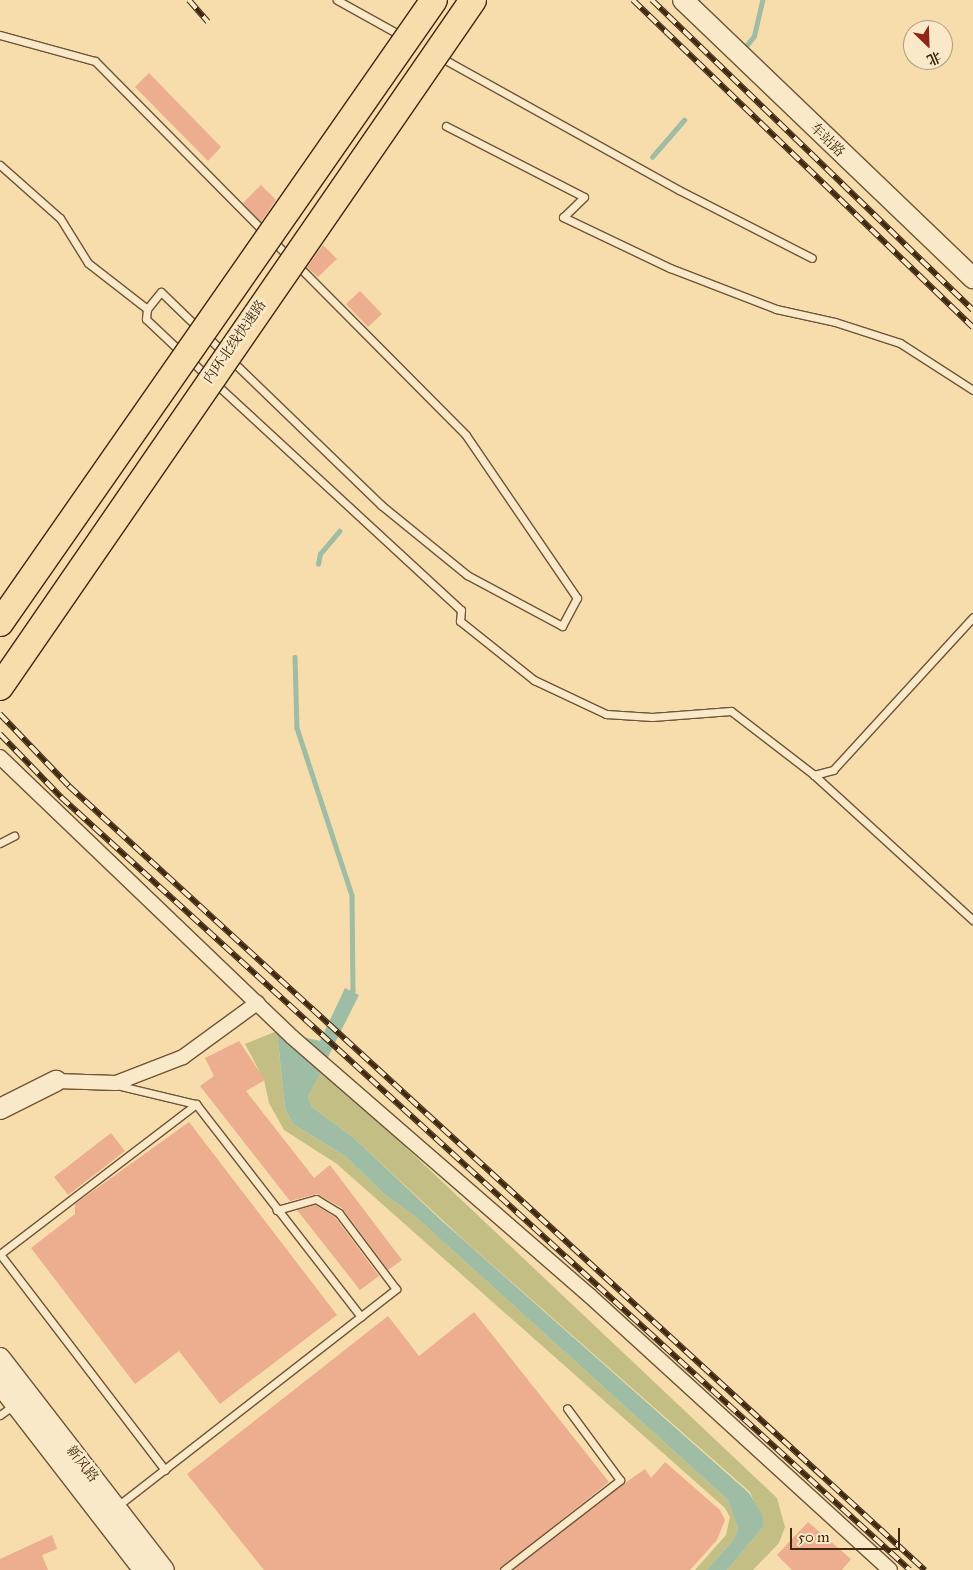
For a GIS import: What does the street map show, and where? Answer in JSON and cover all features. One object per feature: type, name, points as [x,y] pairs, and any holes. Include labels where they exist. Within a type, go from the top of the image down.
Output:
[{"type":"highway","points":[[0,623],[434,0]]},
{"type":"highway","name":"内环北线快速路","points":[[0,686],[473,0]]},
{"type":"main road","name":"车站路","points":[[683,0],[973,278]]},
{"type":"main road","points":[[0,1103],[56,1080]]},
{"type":"main road","points":[[0,1109],[56,1080]]},
{"type":"main road","name":"新风路","points":[[0,1358],[164,1570]]},
{"type":"main road","name":"新风路","points":[[0,1384],[8,1410],[144,1570]]},
{"type":"street","points":[[0,757],[257,1003],[590,1296],[890,1570]]},
{"type":"street","points":[[56,1080],[116,1083],[183,1057],[257,1003]]},
{"type":"lane","points":[[337,0],[414,43]]},
{"type":"lane","points":[[0,35],[94,60],[466,435],[577,598],[562,626],[467,575],[381,505],[161,292],[147,309],[146,320],[461,610],[460,621],[534,680],[606,714],[652,717],[731,711],[814,775],[973,920]]},
{"type":"lane","points":[[431,52],[679,190],[812,258]]},
{"type":"lane","points":[[446,126],[584,197],[563,217],[670,268],[776,309],[835,322],[900,343],[973,390]]},
{"type":"lane","points":[[0,165],[60,218],[88,263],[147,309]]},
{"type":"lane","points":[[814,775],[833,770],[973,617]]},
{"type":"lane","points":[[0,843],[14,836]]},
{"type":"lane","points":[[106,1083],[196,1104],[360,1317]]},
{"type":"lane","points":[[164,1470],[0,1254],[196,1104]]},
{"type":"lane","points":[[116,1508],[396,1289],[339,1213],[316,1199],[277,1210]]},
{"type":"lane","points":[[504,1570],[620,1480],[567,1408]]},
{"type":"shaded area","points":[[345,988],[359,995],[308,1097],[312,1107],[355,1139],[442,1221],[749,1493],[762,1514],[764,1526],[727,1570],[707,1570],[734,1539],[738,1529],[728,1500],[417,1218],[383,1193],[345,1156],[293,1124],[285,1109],[277,1031],[320,1041]]},
{"type":"shaded area","points":[[277,1031],[285,1109],[293,1124],[345,1156],[383,1193],[417,1218],[728,1500],[738,1529],[734,1539],[707,1570],[695,1570],[726,1535],[730,1517],[725,1508],[337,1164],[284,1130],[269,1103],[264,1080],[245,1044]]},
{"type":"shaded area","points":[[322,1068],[777,1498],[785,1527],[779,1543],[753,1570],[727,1570],[764,1526],[750,1492],[465,1241],[355,1139],[312,1107],[308,1097]]},
{"type":"building","points":[[149,73],[221,147],[208,161],[135,87]]},
{"type":"building","points":[[261,185],[276,200],[261,222],[243,203]]},
{"type":"building","points":[[323,245],[337,259],[318,277],[307,267]]},
{"type":"building","points":[[360,291],[382,314],[368,327],[346,304]]},
{"type":"building","points":[[239,1041],[265,1080],[246,1091],[314,1178],[330,1165],[402,1260],[388,1270],[342,1208],[317,1194],[290,1201],[200,1086],[214,1076],[205,1058]]},
{"type":"building","points":[[189,1122],[337,1315],[220,1404],[179,1351],[135,1384],[31,1248],[75,1214],[75,1204]]},
{"type":"building","points":[[111,1133],[125,1151],[68,1195],[54,1177]]},
{"type":"building","points":[[315,1205],[335,1217],[379,1276],[360,1290],[297,1210]]},
{"type":"building","points":[[474,1312],[609,1482],[499,1570],[264,1570],[187,1474],[388,1316],[419,1356]]},
{"type":"building","points":[[665,1462],[720,1510],[725,1520],[717,1540],[690,1570],[513,1570],[615,1490],[645,1469],[651,1478]]},
{"type":"building","points":[[808,1522],[851,1559],[842,1570],[792,1570],[777,1555]]},
{"type":"building","points":[[52,1535],[57,1549],[42,1555],[48,1570],[0,1570],[0,1559]]},
{"type":"waterway","points":[[747,45],[754,36],[762,0]]},
{"type":"waterway","points":[[652,157],[684,120]]},
{"type":"waterway","points":[[318,564],[320,554],[339,531]]},
{"type":"waterway","points":[[295,657],[297,728],[352,895],[353,991],[349,995]]},
{"type":"railway","points":[[189,0],[208,22]]},
{"type":"railway","points":[[633,0],[973,327]]},
{"type":"railway","points":[[652,0],[973,310]]},
{"type":"railway","points":[[0,714],[69,786],[925,1570]]},
{"type":"railway","points":[[0,734],[61,797],[910,1570]]}]
